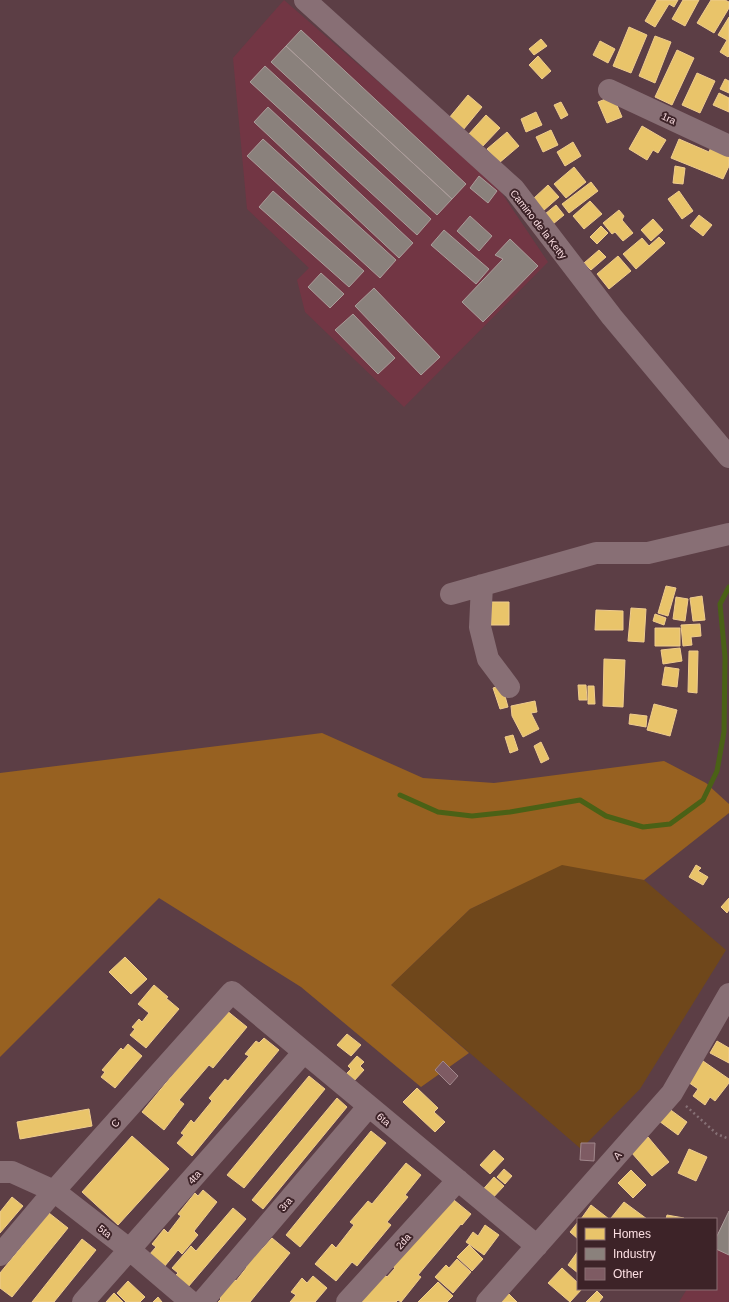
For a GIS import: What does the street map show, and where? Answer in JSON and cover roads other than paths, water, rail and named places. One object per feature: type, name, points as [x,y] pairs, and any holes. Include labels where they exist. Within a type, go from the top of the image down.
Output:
[{"type":"street","name":"Camino de la Ketty","points":[[305,0],[514,189],[612,318],[729,457]]},
{"type":"street","name":"1ra","points":[[609,90],[729,146]]},
{"type":"street","points":[[450,594],[596,553],[648,554],[729,534]]},
{"type":"street","points":[[482,585],[480,627],[488,659],[509,687]]},
{"type":"street","name":"6ta","points":[[232,992],[536,1246]]},
{"type":"street","name":"C","points":[[0,1255],[232,992]]},
{"type":"street","name":"A","points":[[487,1302],[672,1093],[729,994]]},
{"type":"street","name":"4ta","points":[[84,1302],[304,1052]]},
{"type":"street","name":"3ra","points":[[202,1302],[369,1106]]},
{"type":"street","name":"5ta","points":[[6,1172],[54,1192],[130,1250],[191,1302]]},
{"type":"street","name":"2da","points":[[347,1302],[458,1180]]},
{"type":"waterway","points":[[400,795],[438,812],[472,816],[510,812],[580,800],[606,816],[643,827],[670,824],[703,800],[717,771],[724,732],[725,657],[720,604],[729,587]]}]
